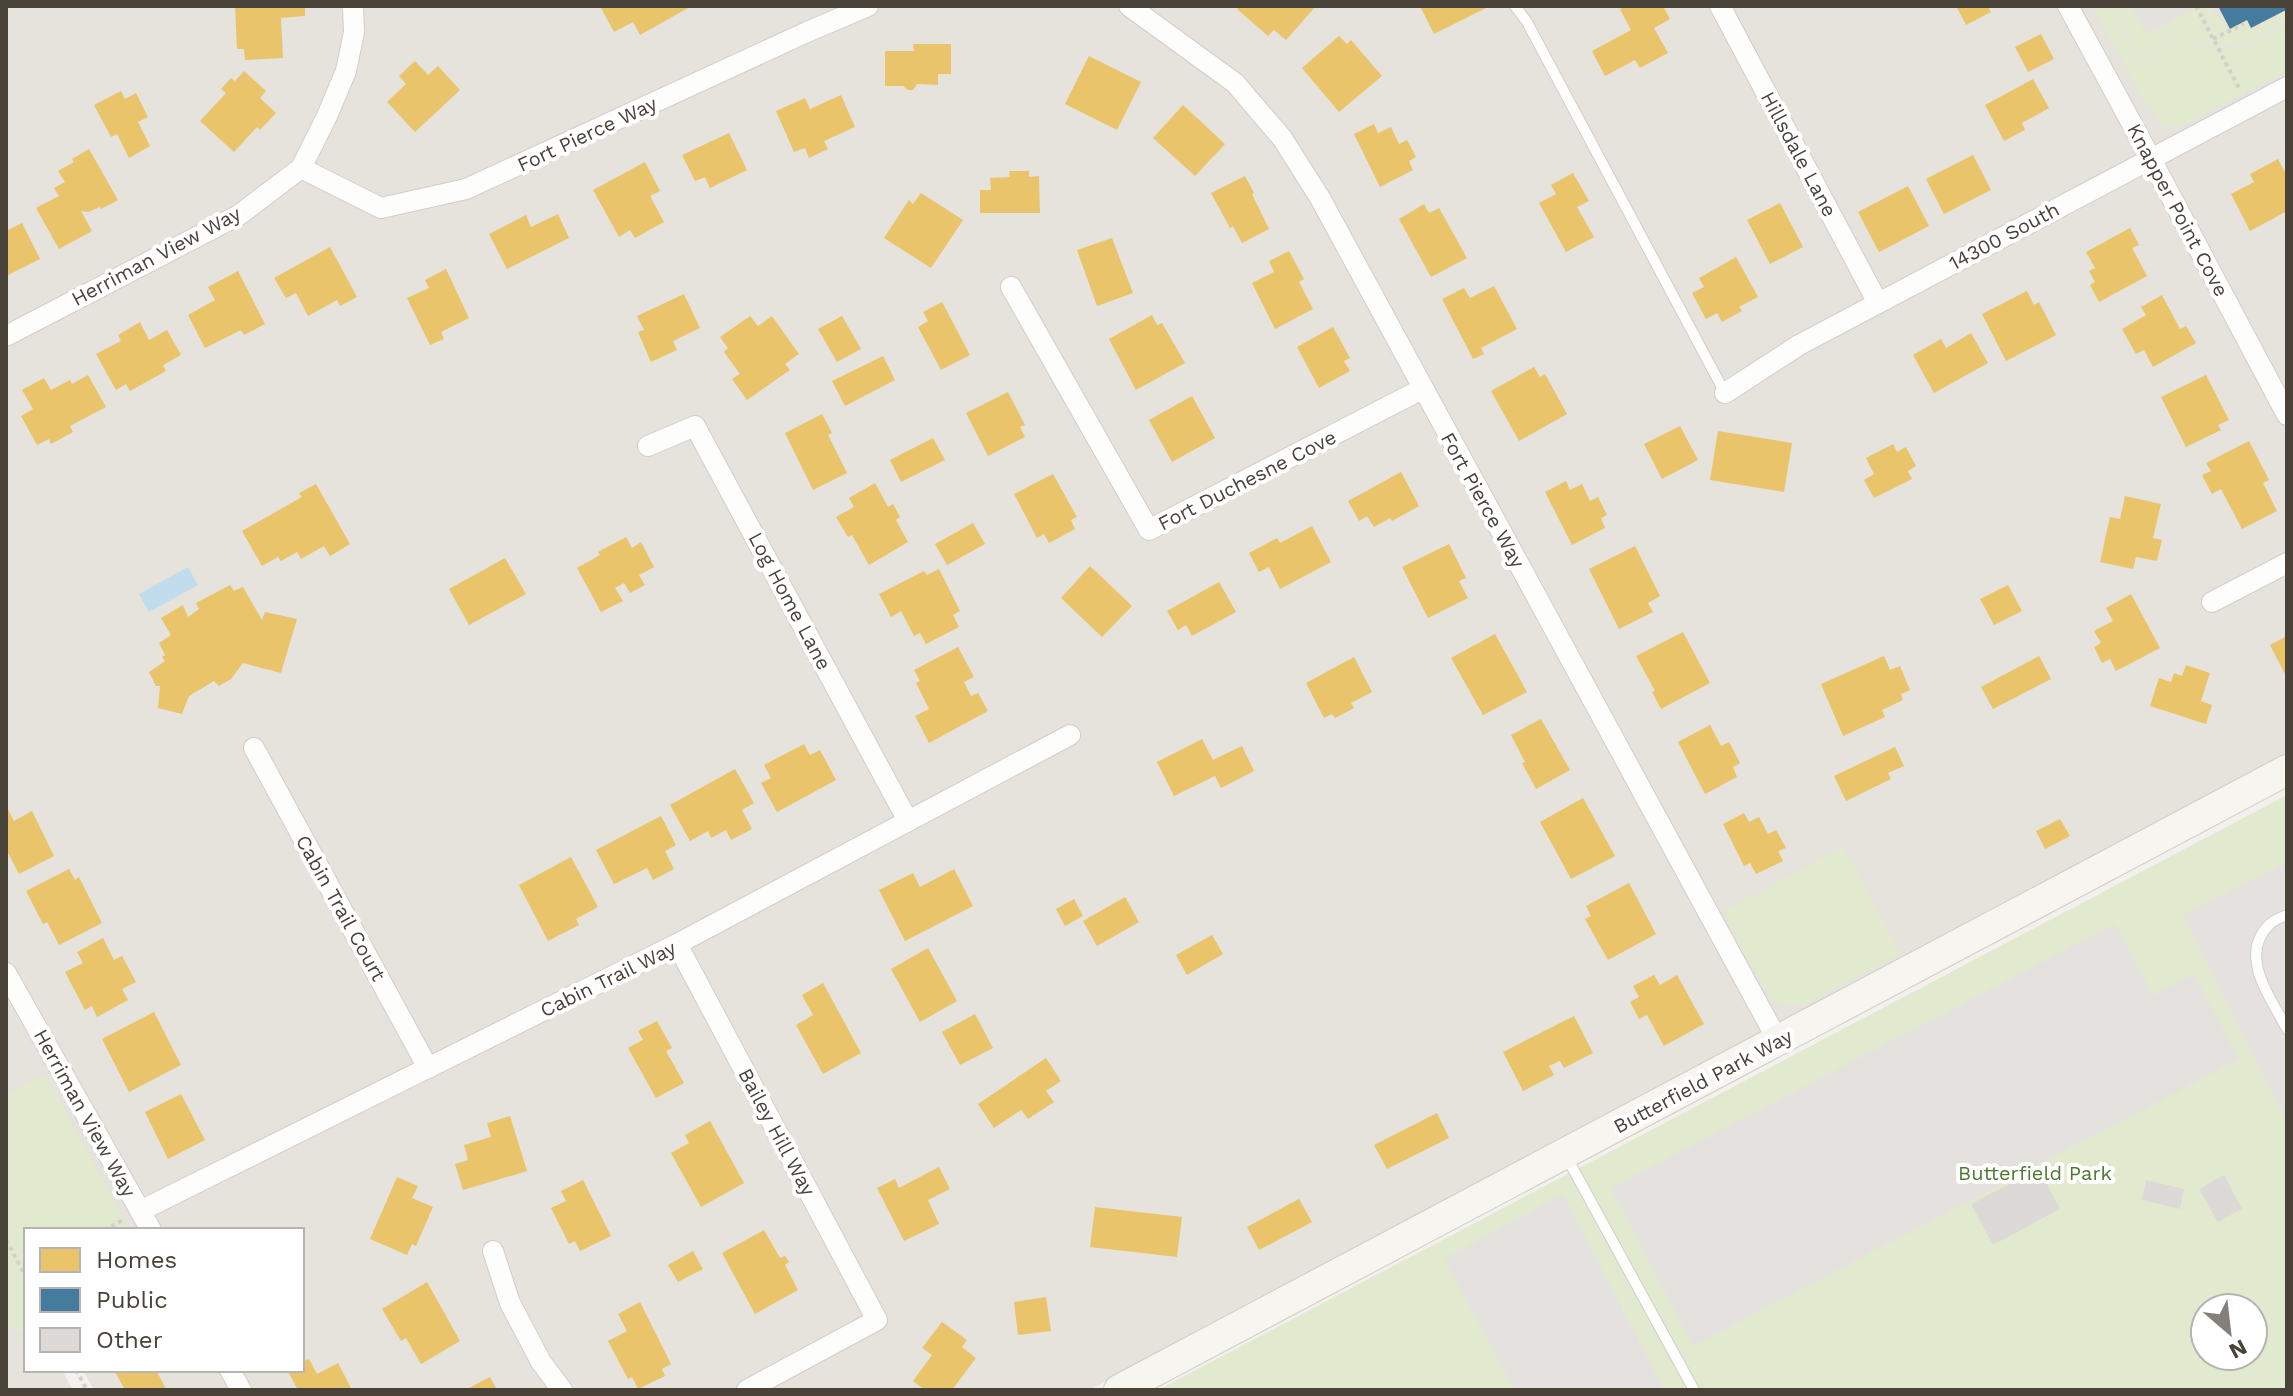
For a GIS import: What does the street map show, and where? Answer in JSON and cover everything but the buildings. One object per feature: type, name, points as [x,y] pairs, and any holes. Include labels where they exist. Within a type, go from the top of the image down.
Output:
[{"type":"street","points":[[301,168],[346,71],[354,32],[353,6]]},
{"type":"street","name":"Fort Pierce Way","points":[[301,168],[381,208],[466,189],[868,6]]},
{"type":"street","name":"Fort Pierce Way","points":[[1129,6],[1235,83],[1282,138],[1320,198],[1778,1041]]},
{"type":"street","name":"Hillsdale Lane","points":[[1720,6],[1878,303]]},
{"type":"street","name":"Knapper Point Cove","points":[[2068,6],[2287,415]]},
{"type":"street","name":"14300 South","points":[[1725,393],[1799,345],[2287,87]]},
{"type":"street","name":"Herriman View Way","points":[[6,336],[239,215],[301,168]]},
{"type":"street","name":"Fort Duchesne Cove","points":[[1011,287],[1149,530],[1422,389]]},
{"type":"street","name":"Log Home Lane","points":[[648,446],[695,426],[908,821]]},
{"type":"street","points":[[2212,602],[2287,563]]},
{"type":"street","name":"Cabin Trail Way","points":[[134,1214],[677,944],[1070,735]]},
{"type":"street","name":"Cabin Trail Court","points":[[254,748],[428,1068]]},
{"type":"street","name":"Butterfield Park Way","points":[[1119,1390],[2287,770]]},
{"type":"street","name":"Bailey Hill Way","points":[[677,944],[877,1320],[747,1390]]},
{"type":"street","name":"Herriman View Way","points":[[6,973],[134,1214],[149,1228]]},
{"type":"street","points":[[493,1251],[510,1303],[541,1362],[562,1390]]},
{"type":"street","points":[[231,1372],[241,1390]]},
{"type":"lane","points":[[1515,6],[1725,393]]},
{"type":"lane","points":[[2287,915],[2270,923],[2256,945],[2256,966],[2287,1029]]},
{"type":"lane","points":[[1565,1154],[1694,1390]]},
{"type":"path","points":[[2196,6],[2239,88]]},
{"type":"path","points":[[2213,39],[2244,24]]},
{"type":"path","points":[[108,1228],[134,1214]]},
{"type":"path","points":[[6,1240],[24,1273]]},
{"type":"path","points":[[77,1372],[87,1390]]},
{"type":"shaded area","points":[[6,6],[2287,6],[2287,755],[1089,1390],[94,1390],[84,1372],[304,1372],[304,1228],[125,1228],[6,1095]]},
{"type":"shaded area","points":[[2133,6],[2191,6],[2193,9],[2147,33]]},
{"type":"shaded area","points":[[2287,862],[2287,1123],[2183,915]]},
{"type":"shaded area","points":[[2115,924],[2153,995],[2194,974],[2239,1059],[1693,1346],[1611,1188]]},
{"type":"shaded area","points":[[1563,1194],[1664,1390],[1515,1390],[1444,1259]]},
{"type":"shaded area","points":[[6,1324],[24,1334],[24,1372],[63,1372],[73,1390],[6,1390]]},
{"type":"green space","points":[[2093,6],[2111,6],[2147,74],[2169,31],[2216,52],[2251,45],[2287,23],[2287,71],[2181,126],[2163,126],[2144,101]]},
{"type":"green space","points":[[2113,6],[2131,6],[2147,35],[2198,6],[2209,6],[2215,16],[2220,14],[2229,30],[2245,21],[2251,30],[2287,11],[2287,21],[2251,43],[2214,49],[2168,30],[2147,71]]},
{"type":"green space","name":"Butterfield Park","points":[[2287,795],[2287,1390],[1158,1390]]},
{"type":"green space","points":[[1843,847],[1901,954],[1804,1004],[1777,1002],[1761,984],[1723,912]]},
{"type":"green space","points":[[45,1074],[128,1227],[24,1228],[24,1334],[6,1324],[6,1095]]},
{"type":"water","points":[[188,567],[198,585],[149,612],[139,594]]}]
